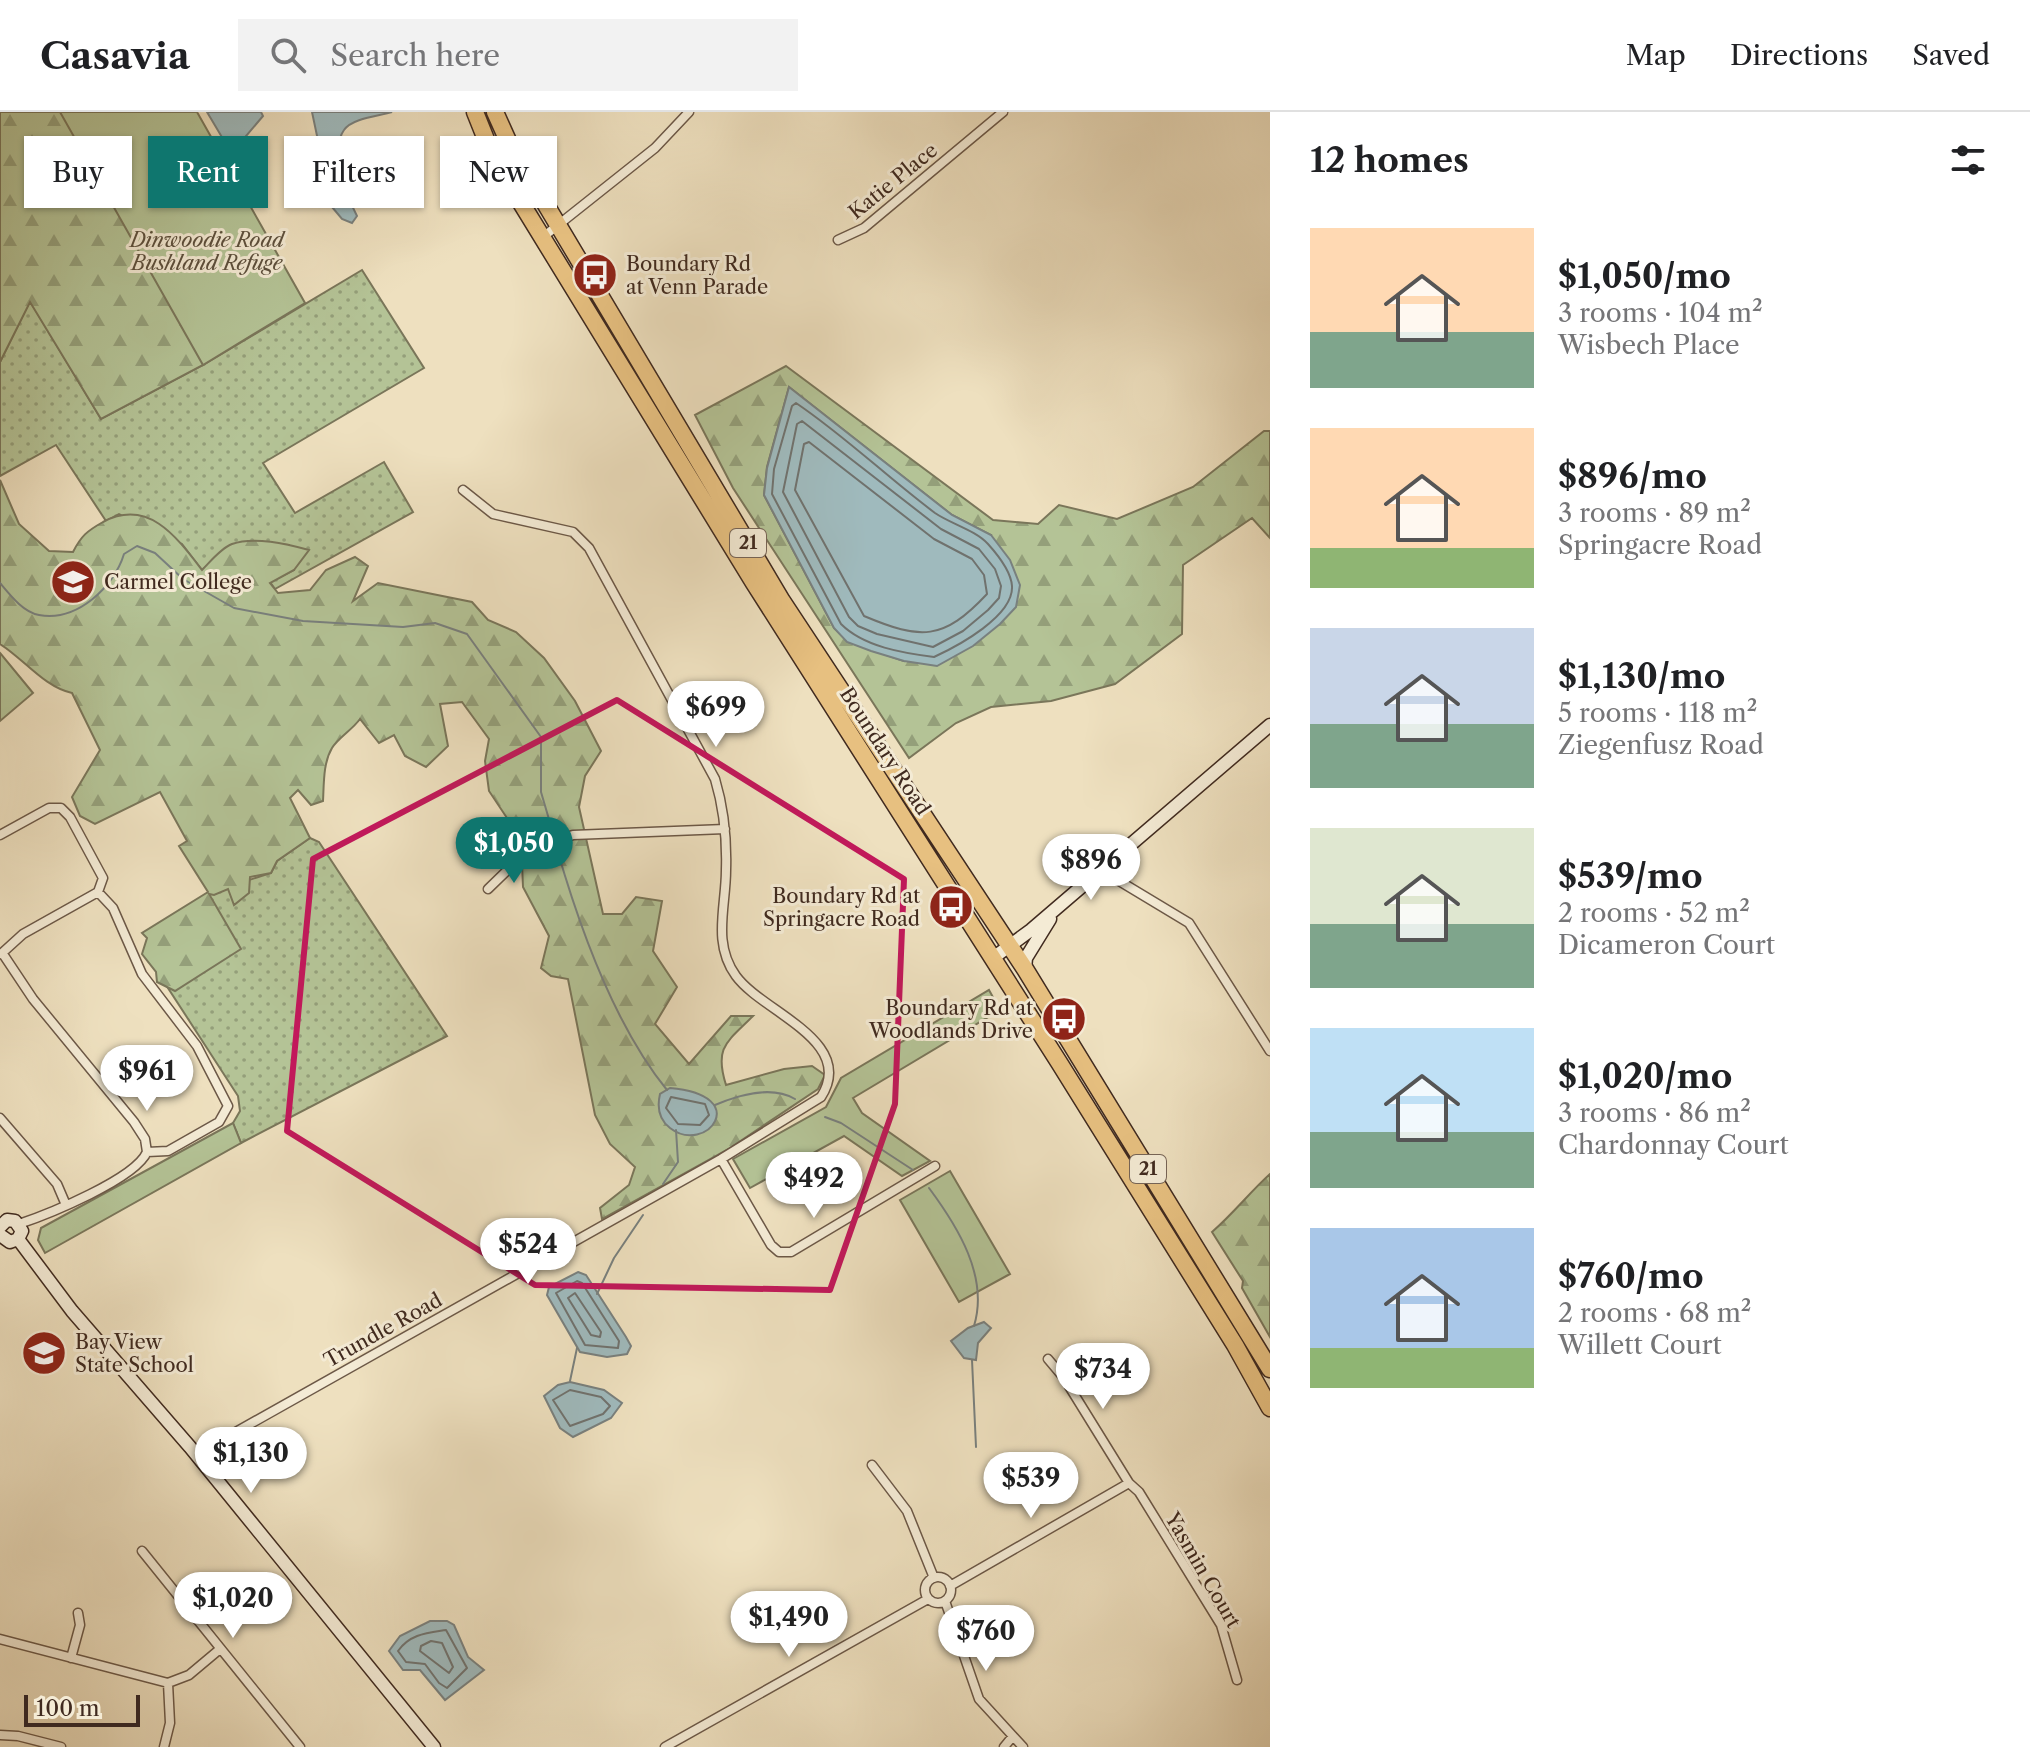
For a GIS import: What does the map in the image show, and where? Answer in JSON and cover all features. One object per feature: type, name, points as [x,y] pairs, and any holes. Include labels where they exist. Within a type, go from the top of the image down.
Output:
[{"type":"highway","name":"Boundary Road","points":[[475,112],[493,157],[754,583],[993,958],[1235,1345],[1270,1408]]},
{"type":"highway","name":"Boundary Road","points":[[495,112],[558,225],[782,601],[1025,969],[1270,1369]]},
{"type":"street","points":[[543,237],[655,148],[689,112]]},
{"type":"street","name":"Katie Place","points":[[838,240],[864,228],[1003,112]]},
{"type":"street","points":[[463,490],[493,514],[573,532],[589,548],[715,779],[723,804],[725,829],[573,835],[527,851],[488,889]]},
{"type":"street","points":[[993,958],[1270,725]]},
{"type":"street","points":[[0,835],[49,808],[61,808],[70,817],[103,878],[98,892],[23,934],[2,954],[33,999],[134,1122],[145,1139],[147,1152],[138,1165],[86,1197],[19,1224]]},
{"type":"street","name":"Trundle Road","points":[[195,1455],[721,1159],[821,1097],[829,1084],[831,1070],[810,1035],[750,992],[735,975],[723,949],[725,829]]},
{"type":"street","points":[[1101,870],[1189,923],[1270,1051]]},
{"type":"street","points":[[98,892],[113,908],[142,974],[197,1046],[228,1106],[219,1122],[168,1151],[147,1152]]},
{"type":"street","points":[[1025,969],[1026,958],[1058,906]]},
{"type":"street","points":[[0,1118],[57,1184],[66,1205]]},
{"type":"street","points":[[721,1159],[771,1245],[779,1252],[791,1252],[935,1166]]},
{"type":"street","points":[[11,1220],[19,1224],[22,1231],[18,1239],[10,1242],[1,1230],[11,1220]]},
{"type":"street","points":[[18,1239],[72,1311],[195,1455],[434,1747]]},
{"type":"street","name":"Yasmin Court","points":[[1048,1359],[1064,1378],[1129,1483],[1139,1492],[1221,1625],[1237,1680]]},
{"type":"street","points":[[872,1465],[907,1511],[934,1578]]},
{"type":"street","points":[[950,1586],[1129,1483]]},
{"type":"street","points":[[142,1551],[300,1747]]},
{"type":"street","points":[[934,1578],[942,1578],[950,1586],[951,1593],[945,1601],[936,1603],[928,1599],[926,1585],[934,1578]]},
{"type":"street","points":[[665,1747],[928,1599]]},
{"type":"street","points":[[945,1601],[974,1688],[988,1709],[1023,1747]]},
{"type":"street","points":[[71,1658],[80,1625],[78,1613]]},
{"type":"street","points":[[0,1639],[168,1683],[189,1675],[220,1649]]},
{"type":"street","points":[[164,1747],[170,1723],[168,1683]]},
{"type":"street","points":[[0,1735],[18,1736],[61,1747]]},
{"type":"street","points":[[1004,1747],[1013,1736]]},
{"type":"highlighted area","points":[[617,700],[904,879],[895,1104],[830,1290],[535,1285],[287,1131],[313,859]]},
{"type":"green space","points":[[0,112],[196,112],[200,136],[148,136],[148,208],[213,208],[235,327],[203,365],[101,419],[30,302],[0,362]]},
{"type":"green space","name":"Dinwoodie Road Bushland Refuge","points":[[60,112],[197,112],[211,136],[148,136],[148,208],[251,208],[305,303],[203,365],[114,208],[132,208],[132,136],[74,136]]},
{"type":"green space","points":[[362,270],[424,368],[263,463],[295,513],[384,462],[413,512],[275,589],[270,582],[294,570],[289,545],[241,543],[224,551],[202,570],[182,544],[119,514],[106,521],[56,445],[0,476],[0,362],[30,301],[101,419],[203,365]]},
{"type":"green space","points":[[786,366],[993,520],[1038,524],[1059,505],[1117,519],[1193,487],[1264,431],[1270,431],[1270,538],[1252,518],[1183,565],[1182,634],[1115,684],[1051,701],[991,707],[956,723],[909,758],[733,488],[695,415]],"holes":[[[789,387],[952,515],[991,535],[904,661],[848,642],[834,628],[764,495],[767,467]]]},
{"type":"green space","points":[[0,480],[19,524],[49,551],[73,552],[82,538],[97,525],[119,516],[134,515],[160,524],[202,570],[224,549],[241,542],[270,542],[309,550],[294,570],[270,583],[278,593],[310,590],[326,570],[355,557],[368,566],[353,601],[378,583],[472,602],[488,620],[516,632],[544,658],[575,701],[601,751],[585,776],[579,807],[603,914],[622,914],[636,897],[662,901],[653,951],[677,987],[655,1024],[689,1064],[731,1016],[753,1016],[730,1039],[722,1053],[726,1085],[784,1069],[812,1066],[825,1075],[818,1089],[730,1148],[602,1219],[600,1208],[629,1185],[635,1167],[610,1144],[595,1115],[568,979],[551,976],[541,968],[549,936],[523,887],[521,839],[489,791],[485,761],[489,739],[462,702],[440,704],[448,746],[426,767],[405,756],[394,735],[379,743],[360,719],[329,754],[324,774],[323,801],[311,805],[298,790],[290,798],[310,838],[277,861],[271,873],[250,877],[249,893],[234,905],[228,889],[209,894],[241,949],[175,991],[157,982],[156,972],[142,954],[147,938],[142,933],[208,892],[179,846],[187,841],[160,792],[95,824],[80,816],[72,797],[100,750],[72,693],[43,679],[0,644]]},
{"type":"green space","points":[[0,653],[33,693],[0,721]]},
{"type":"green space","points":[[310,838],[319,842],[447,1036],[241,1143],[233,1123],[240,1111],[238,1096],[168,988],[176,990],[208,893],[271,873],[277,861]]},
{"type":"green space","points":[[989,990],[1000,1010],[853,1098],[862,1113],[930,1161],[902,1176],[844,1136],[750,1188],[733,1159],[826,1107],[841,1078]]},
{"type":"green space","points":[[233,1123],[241,1143],[45,1253],[38,1240],[41,1228]]},
{"type":"green space","points":[[950,1171],[1010,1274],[959,1302],[900,1200]]},
{"type":"green space","points":[[1270,1174],[1270,1337],[1242,1288],[1243,1281],[1212,1232]]},
{"type":"water","points":[[207,112],[261,112],[263,116],[246,136],[221,136]]},
{"type":"water","points":[[312,112],[392,112],[353,123],[341,136],[317,136]]},
{"type":"water","points":[[333,208],[354,208],[357,216],[352,223],[342,219]]},
{"type":"water","points":[[789,387],[952,515],[991,535],[1010,560],[1020,585],[1016,607],[973,646],[937,666],[904,661],[871,651],[847,642],[834,628],[764,495],[767,468]]},
{"type":"water","points":[[670,1088],[696,1093],[710,1101],[716,1111],[715,1121],[708,1129],[697,1135],[684,1135],[663,1121],[659,1112],[660,1094]]},
{"type":"water","points":[[578,1272],[586,1275],[626,1337],[631,1346],[627,1354],[607,1357],[580,1352],[547,1295],[549,1287]]},
{"type":"water","points":[[984,1322],[991,1328],[978,1343],[976,1360],[964,1358],[951,1341],[968,1328]]},
{"type":"water","points":[[570,1382],[604,1390],[622,1403],[611,1418],[573,1437],[560,1428],[544,1396],[558,1385]]},
{"type":"water","points":[[430,1621],[447,1621],[454,1625],[468,1657],[484,1670],[445,1700],[420,1670],[403,1670],[389,1651],[400,1636]]},
{"type":"waterway","points":[[0,583],[17,602],[33,613],[53,616],[67,613],[92,600],[103,590],[124,554],[137,546],[155,553],[183,579],[234,608],[303,621],[403,627],[435,623],[467,634],[541,737],[541,792],[553,833]]},
{"type":"waterway","points":[[557,849],[576,911],[615,1006],[648,1064],[667,1090]]},
{"type":"waterway","points":[[715,1105],[765,1092],[795,1099]]},
{"type":"waterway","points":[[825,1117],[841,1123],[913,1170]]},
{"type":"waterway","points":[[663,1184],[678,1162],[676,1130]]},
{"type":"waterway","points":[[929,1188],[960,1236],[974,1271],[978,1308],[974,1326]]},
{"type":"waterway","points":[[597,1294],[614,1258],[643,1215]]},
{"type":"waterway","points":[[570,1381],[577,1348]]},
{"type":"waterway","points":[[972,1360],[976,1447]]},
{"type":"place","name":"Boundary Rd at Venn Parade","points":[[595,275]]},
{"type":"place","name":"Carmel College","points":[[73,582]]},
{"type":"place","name":"Boundary Rd at Springacre Road","points":[[951,907]]},
{"type":"place","name":"Boundary Rd at Woodlands Drive","points":[[1064,1019]]},
{"type":"place","name":"Bay View State School","points":[[44,1353]]}]
